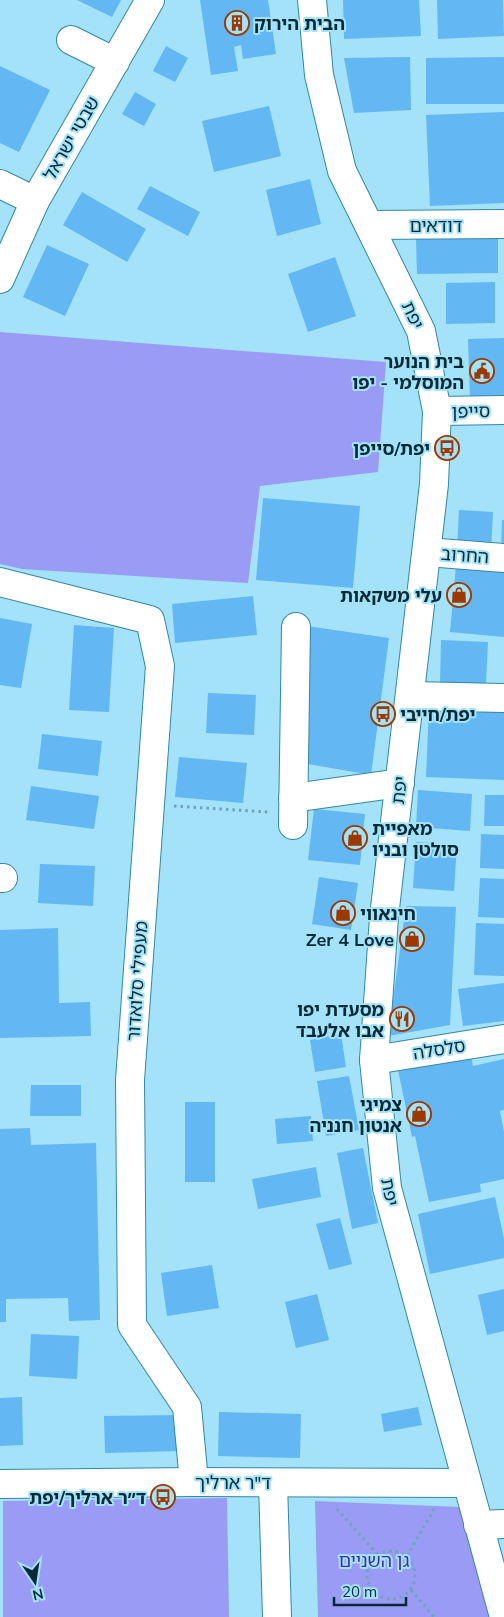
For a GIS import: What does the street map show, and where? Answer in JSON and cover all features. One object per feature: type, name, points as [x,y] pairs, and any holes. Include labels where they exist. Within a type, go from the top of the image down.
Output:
[{"type":"street","name":"שבטי ישראל","points":[[0,279],[35,201],[150,0]]},
{"type":"street","name":"יפת","points":[[312,0],[319,75],[342,172],[421,331],[437,411],[434,484],[384,917],[374,1060],[387,1188],[458,1483],[491,1524],[504,1617]]},
{"type":"street","points":[[70,40],[115,62]]},
{"type":"street","points":[[0,184],[35,201]]},
{"type":"street","name":"דודאים","points":[[369,225],[504,224]]},
{"type":"street","name":"סייפן","points":[[437,411],[504,410]]},
{"type":"street","name":"החרוב","points":[[427,552],[504,558]]},
{"type":"street","name":"מעפילי סלואדור","points":[[0,582],[150,620],[160,666],[130,1080],[132,1325],[188,1408],[194,1482]]},
{"type":"street","points":[[296,628],[293,812],[400,783]]},
{"type":"street","points":[[410,696],[504,698]]},
{"type":"street","name":"סלסלה","points":[[374,1060],[504,1039]]},
{"type":"street","name":"ד\"ר ארליך","points":[[0,1484],[194,1482],[458,1483]]},
{"type":"street","points":[[273,1483],[277,1617]]},
{"type":"path","points":[[150,805],[293,812]]},
{"type":"path","points":[[314,1483],[378,1555]]},
{"type":"path","points":[[406,1556],[458,1483]]},
{"type":"path","points":[[392,1551],[406,1556],[412,1562],[416,1576],[414,1584],[405,1596],[397,1599],[380,1597],[369,1585],[367,1577],[372,1561],[378,1555],[392,1551]]},
{"type":"path","points":[[410,1590],[434,1617]]},
{"type":"green space","points":[[0,332],[386,362],[378,472],[260,486],[248,583],[22,569],[0,564]]},
{"type":"green space","points":[[227,1498],[229,1617],[3,1617],[3,1501]]},
{"type":"green space","name":"גן השניים","points":[[315,1501],[460,1507],[489,1617],[318,1617]]},
{"type":"building","points":[[77,0],[121,0],[112,17]]},
{"type":"building","name":"הבית הירוק","points":[[200,0],[268,0],[276,54],[243,59],[241,45],[234,47],[238,71],[211,75]]},
{"type":"building","points":[[343,0],[419,0],[421,36],[344,39]]},
{"type":"building","points":[[437,0],[503,0],[504,36],[438,39]]},
{"type":"building","points":[[166,46],[188,58],[175,82],[153,71]]},
{"type":"building","points":[[410,57],[411,110],[354,113],[344,58]]},
{"type":"building","points":[[504,57],[504,104],[426,104],[426,58]]},
{"type":"building","points":[[0,66],[50,90],[19,152],[0,143]]},
{"type":"building","points":[[135,92],[156,104],[144,126],[122,114]]},
{"type":"building","points":[[269,106],[281,156],[214,172],[202,121]]},
{"type":"building","points":[[504,112],[504,203],[430,206],[426,115]]},
{"type":"building","points":[[310,179],[321,224],[277,236],[266,190]]},
{"type":"building","points":[[150,186],[200,212],[188,236],[137,209]]},
{"type":"building","points":[[82,192],[146,229],[127,262],[63,225]]},
{"type":"building","points":[[498,237],[498,273],[417,274],[416,238]]},
{"type":"building","points":[[47,245],[89,264],[65,316],[23,297]]},
{"type":"building","points":[[335,257],[356,316],[308,332],[288,274]]},
{"type":"building","points":[[495,282],[495,323],[446,324],[446,283]]},
{"type":"building","points":[[504,338],[504,398],[470,399],[468,339]]},
{"type":"building","points":[[263,498],[360,506],[353,588],[256,580]]},
{"type":"building","points":[[459,510],[493,512],[491,550],[457,548]]},
{"type":"building","points":[[502,520],[504,520],[504,549],[501,549]]},
{"type":"building","points":[[456,566],[504,570],[504,637],[450,632]]},
{"type":"building","points":[[253,596],[257,635],[175,643],[172,604]]},
{"type":"building","points":[[0,618],[32,624],[21,688],[0,685]]},
{"type":"building","points":[[74,625],[114,628],[109,712],[69,710]]},
{"type":"building","points":[[307,626],[389,638],[371,775],[302,763]]},
{"type":"building","points":[[441,640],[488,642],[486,684],[440,683]]},
{"type":"building","points":[[208,693],[256,695],[254,735],[206,733]]},
{"type":"building","points":[[429,707],[504,709],[504,780],[426,777]]},
{"type":"building","points":[[42,734],[102,741],[98,776],[38,769]]},
{"type":"building","points":[[179,757],[247,763],[243,803],[175,797]]},
{"type":"building","points":[[31,786],[99,796],[94,829],[26,820]]},
{"type":"building","points":[[418,790],[472,794],[470,831],[416,827]]},
{"type":"building","points":[[485,795],[504,795],[504,826],[484,826]]},
{"type":"building","points":[[314,809],[365,814],[360,865],[308,860]]},
{"type":"building","points":[[481,834],[504,835],[504,869],[480,868]]},
{"type":"building","points":[[416,842],[457,845],[454,891],[413,888]]},
{"type":"building","points":[[40,864],[95,866],[93,906],[38,903]]},
{"type":"building","points":[[319,877],[358,883],[351,930],[312,924]]},
{"type":"building","points":[[480,878],[504,879],[504,918],[478,917]]},
{"type":"building","points":[[406,906],[456,907],[450,1025],[388,1036]]},
{"type":"building","points":[[476,923],[504,924],[504,976],[474,975]]},
{"type":"building","points":[[58,928],[59,1003],[90,1002],[91,1036],[0,1038],[0,930]]},
{"type":"building","points":[[504,983],[504,1021],[463,1026],[458,989]]},
{"type":"building","points":[[341,1034],[346,1067],[315,1072],[310,1040]]},
{"type":"building","points":[[471,1055],[473,1066],[504,1059],[504,1110],[500,1111],[504,1132],[504,1179],[480,1184],[481,1192],[429,1202],[415,1136],[412,1137],[398,1070]]},
{"type":"building","points":[[349,1076],[359,1130],[326,1136],[317,1081]]},
{"type":"building","points":[[31,1085],[81,1085],[81,1116],[30,1116]]},
{"type":"building","points":[[185,1102],[215,1102],[215,1182],[185,1182]]},
{"type":"building","points":[[311,1116],[313,1141],[277,1144],[275,1119]]},
{"type":"building","points":[[30,1128],[31,1145],[96,1143],[100,1320],[69,1321],[68,1298],[6,1299],[6,1322],[0,1322],[0,1129]]},
{"type":"building","points":[[363,1148],[378,1223],[352,1229],[337,1153]]},
{"type":"building","points":[[316,1167],[321,1197],[258,1209],[252,1179]]},
{"type":"building","points":[[495,1197],[504,1239],[504,1258],[430,1274],[418,1214]]},
{"type":"building","points":[[340,1218],[352,1264],[329,1270],[316,1224]]},
{"type":"building","points":[[212,1265],[219,1308],[167,1316],[161,1273]]},
{"type":"building","points":[[504,1289],[504,1331],[487,1335],[478,1295]]},
{"type":"building","points":[[317,1294],[329,1340],[296,1348],[285,1302]]},
{"type":"building","points":[[31,1334],[79,1336],[77,1379],[29,1376]]},
{"type":"building","points":[[22,1397],[23,1445],[0,1446],[0,1398]]},
{"type":"building","points":[[418,1407],[422,1425],[384,1432],[381,1414]]},
{"type":"building","points":[[219,1412],[301,1414],[300,1458],[218,1456]]},
{"type":"building","points":[[181,1415],[181,1451],[105,1453],[104,1416]]},
{"type":"place","name":"הבית הירוק","points":[[237,23]]},
{"type":"place","name":"בית הנוער המוסלמי - יפו","points":[[482,371]]},
{"type":"place","name":"יפת/סייפן","points":[[447,448]]},
{"type":"place","name":"עלי משקאות","points":[[459,595]]},
{"type":"place","name":"יפת/חייבי","points":[[383,714]]},
{"type":"place","name":"מאפיית סולטן ובניו","points":[[355,838]]},
{"type":"place","name":"חינאווי","points":[[343,913]]},
{"type":"place","name":"Zer 4 Love","points":[[412,939]]},
{"type":"place","name":"מסעדת יפו אבו אלעבד","points":[[402,1019]]},
{"type":"place","name":"צמיגי אנטון חנניה","points":[[419,1114]]},
{"type":"place","name":"ד״ר ארליך/יפת","points":[[163,1497]]}]
